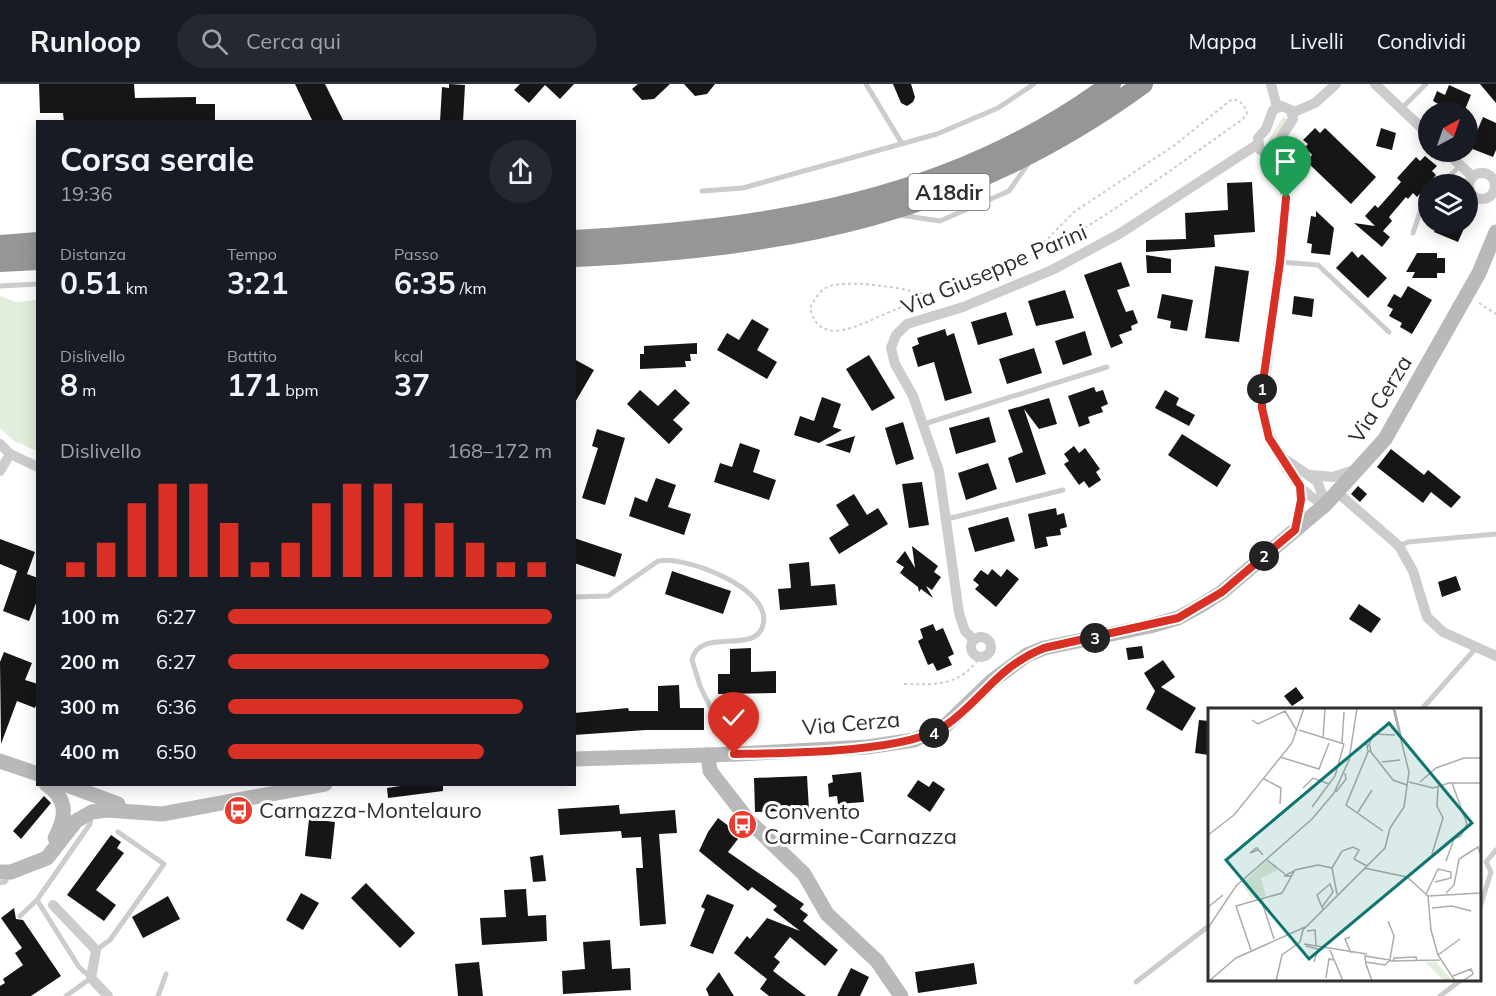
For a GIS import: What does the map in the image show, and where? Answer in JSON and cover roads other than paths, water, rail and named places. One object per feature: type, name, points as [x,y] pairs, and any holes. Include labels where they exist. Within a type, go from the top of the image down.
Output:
[{"type":"highway","name":"A18dir","points":[[576,240],[740,227],[800,217],[880,196],[954,171],[996,153],[1025,138],[1111,84]]},
{"type":"highway","name":"A18dir","points":[[576,257],[648,254],[734,245],[807,233],[886,213],[934,198],[1035,153],[1114,105],[1143,84]]},
{"type":"highway","points":[[0,243],[36,242]]},
{"type":"highway","points":[[0,262],[36,260]]},
{"type":"main road","name":"Via Cerza","points":[[576,759],[737,754],[893,744],[934,733],[956,717],[1005,669],[1027,655],[1044,648],[1178,618],[1222,592],[1326,504],[1365,465],[1385,439],[1466,295],[1496,232]]},
{"type":"main road","points":[[708,755],[710,771],[749,821],[804,874],[827,914],[877,961],[901,996]]},
{"type":"main road","points":[[0,761],[36,778]]},
{"type":"main road","points":[[22,770],[36,774]]},
{"type":"main road","points":[[28,866],[55,837],[64,817],[60,795],[49,786]]},
{"type":"main road","points":[[69,786],[103,801],[162,814]]},
{"type":"main road","points":[[4,876],[47,858],[76,821],[92,812],[107,810],[162,814],[302,787]]},
{"type":"street","points":[[1271,84],[1277,107],[1258,138],[1258,144],[1263,153],[1271,155],[1281,169],[1286,198],[1280,262],[1262,389],[1262,408],[1269,438],[1280,456],[1300,486],[1318,502],[1326,504],[1322,488],[1307,474],[1280,456]]},
{"type":"street","points":[[1292,113],[1315,103],[1336,84]]},
{"type":"street","points":[[1376,84],[1418,125]]},
{"type":"street","points":[[1271,155],[1277,151],[1282,136],[1292,122],[1292,113],[1285,107],[1277,107]]},
{"type":"street","name":"Via Giuseppe Parini","points":[[974,640],[965,631],[959,613],[939,471],[913,396],[895,364],[891,348],[896,335],[907,324],[963,307],[1052,270],[1119,234],[1258,144]]},
{"type":"street","points":[[1458,162],[1470,174]]},
{"type":"street","points":[[0,444],[10,454],[36,466]]},
{"type":"street","points":[[0,471],[10,454]]},
{"type":"street","points":[[1307,474],[1333,477],[1365,465]]},
{"type":"street","points":[[1295,530],[1301,500],[1300,486]]},
{"type":"street","points":[[1338,493],[1399,546],[1413,572],[1427,617],[1443,633],[1496,656]]},
{"type":"street","points":[[982,637],[990,641],[988,654],[980,657],[972,652],[974,640],[982,637]]},
{"type":"street","points":[[53,905],[96,950],[91,978],[108,996]]},
{"type":"lane","points":[[866,84],[901,142]]},
{"type":"lane","points":[[702,191],[743,188],[966,124],[998,108],[1034,84]]},
{"type":"lane","points":[[1401,109],[1426,84]]},
{"type":"lane","points":[[1452,174],[1461,165]]},
{"type":"lane","points":[[1413,233],[1418,218]]},
{"type":"lane","points":[[1280,262],[1318,265],[1389,332]]},
{"type":"lane","points":[[0,286],[36,284]]},
{"type":"lane","points":[[924,424],[1107,367]]},
{"type":"lane","points":[[947,519],[1063,490]]},
{"type":"lane","points":[[1399,546],[1408,542],[1496,534]]},
{"type":"lane","points":[[576,597],[608,596],[658,561],[667,559],[716,573],[752,596],[763,614],[762,628],[758,633],[746,639],[705,644],[697,648],[692,660],[700,686],[737,754]]},
{"type":"lane","points":[[1422,708],[1476,648]]},
{"type":"lane","points":[[20,916],[38,900],[90,824],[92,812]]},
{"type":"lane","points":[[96,950],[110,940],[164,864],[118,832]]},
{"type":"lane","points":[[1481,901],[1491,872],[1486,862],[1496,850]]},
{"type":"lane","points":[[42,893],[53,905]]},
{"type":"lane","points":[[38,900],[79,967],[91,978],[66,996]]},
{"type":"lane","points":[[1136,982],[1208,926]]},
{"type":"lane","points":[[158,996],[166,974]]},
{"type":"lane","points":[[1440,996],[1460,981]]},
{"type":"place","name":"Carnazza-Montelauro","points":[[238,810]]},
{"type":"place","name":"Convento Carmine-Carnazza","points":[[743,824]]}]
